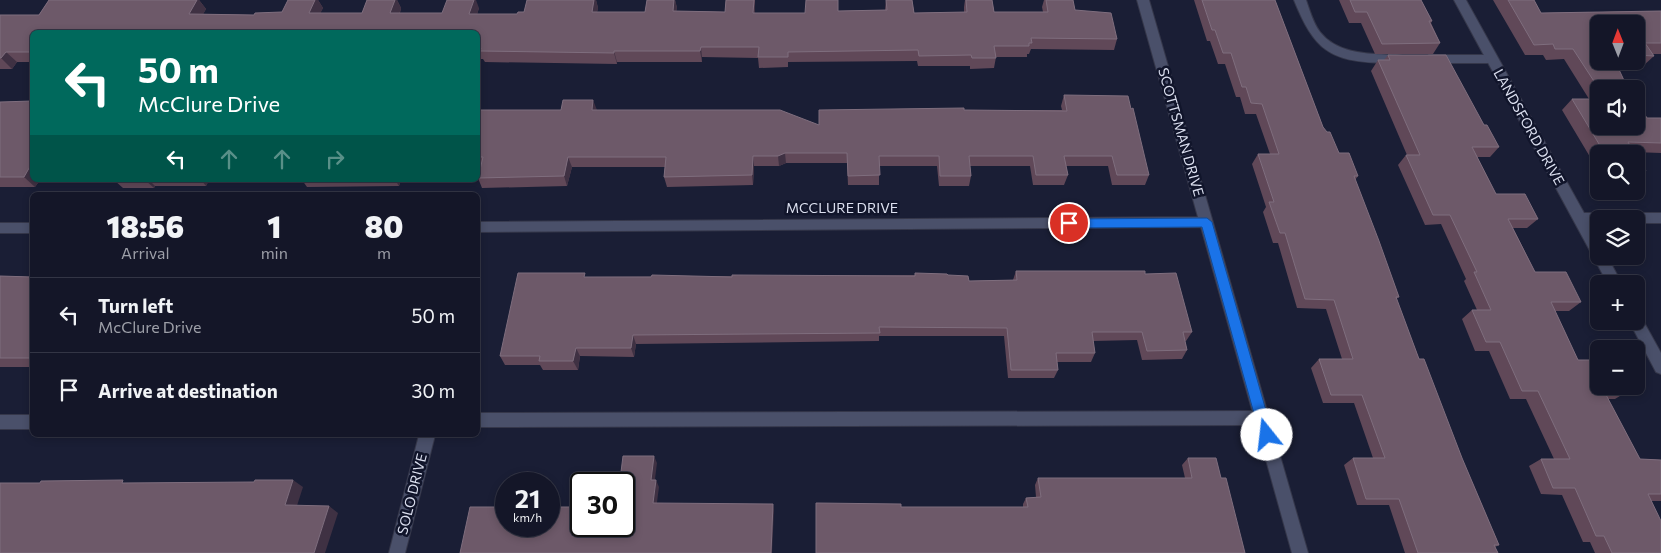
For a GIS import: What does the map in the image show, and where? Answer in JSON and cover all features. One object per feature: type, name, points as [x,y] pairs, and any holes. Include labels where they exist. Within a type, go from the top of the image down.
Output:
[{"type":"street","name":"SCOTTSMAN DRIVE","points":[[1143,0],[1300,553]]},
{"type":"street","name":"LANDSFORD DRIVE","points":[[1460,0],[1590,237]]},
{"type":"street","points":[[1579,218],[1661,218]]},
{"type":"street","name":"MCCLURE DRIVE","points":[[480,230],[1207,222]]},
{"type":"street","points":[[0,228],[30,228]]},
{"type":"street","points":[[1641,330],[1661,367]]},
{"type":"street","points":[[480,420],[1262,418]]},
{"type":"street","points":[[0,422],[30,422]]},
{"type":"street","name":"SOLO DRIVE","points":[[397,553],[426,437]]},
{"type":"lane","points":[[1300,0],[1319,38],[1330,46],[1356,57],[1372,60],[1492,59]]},
{"type":"building","points":[[49,0],[197,0],[189,14],[254,15],[255,13],[282,12],[288,0],[315,0],[309,13],[362,13],[367,0],[395,0],[390,13],[442,13],[447,0],[474,0],[469,14],[517,14],[518,12],[524,12],[527,0],[594,0],[592,12],[645,12],[647,0],[674,0],[673,11],[725,12],[726,0],[754,0],[753,13],[805,13],[806,0],[838,0],[838,11],[887,10],[886,0],[912,0],[914,13],[967,12],[966,0],[992,0],[994,12],[1048,12],[1046,0],[1073,0],[1075,10],[1111,13],[1117,39],[1031,38],[1032,43],[1029,43],[1029,46],[994,46],[996,58],[972,58],[971,55],[919,56],[918,50],[788,52],[788,57],[758,57],[759,47],[701,47],[700,51],[614,51],[614,53],[480,51],[480,30],[30,30],[30,52],[6,52],[0,58],[0,15],[39,15]]},
{"type":"building","points":[[1202,0],[1275,0],[1323,127],[1327,132],[1330,132],[1339,153],[1349,153],[1358,176],[1354,176],[1399,297],[1396,297],[1419,359],[1424,359],[1462,458],[1499,545],[1494,545],[1498,553],[1418,553],[1399,499],[1366,499],[1353,458],[1385,458],[1362,395],[1331,395],[1319,359],[1353,359],[1334,300],[1305,299],[1285,233],[1280,233],[1269,202],[1274,202],[1258,154],[1279,154],[1262,104],[1251,103],[1246,87],[1242,87],[1231,53],[1223,53],[1215,30],[1212,30]]},
{"type":"building","points":[[1350,0],[1421,0],[1432,21],[1429,21],[1440,43],[1382,44],[1367,12],[1355,12]]},
{"type":"building","points":[[1508,0],[1534,0],[1541,13],[1661,11],[1661,43],[1645,43],[1645,15],[1590,15],[1590,70],[1619,70],[1624,80],[1593,80],[1573,49],[1555,49],[1553,44],[1534,45]]},
{"type":"building","points":[[1645,43],[1654,56],[1645,56]]},
{"type":"building","points":[[1388,55],[1446,55],[1484,125],[1487,125],[1499,147],[1472,147],[1496,194],[1525,194],[1538,219],[1508,219],[1535,272],[1566,272],[1581,302],[1551,302],[1578,360],[1590,360],[1590,395],[1606,395],[1640,459],[1661,460],[1661,494],[1648,494],[1661,521],[1661,553],[1612,553],[1604,536],[1596,536],[1575,488],[1553,488],[1541,459],[1570,459],[1538,391],[1522,391],[1500,342],[1486,342],[1472,310],[1491,310],[1474,272],[1477,272],[1450,215],[1433,215],[1406,155],[1420,155],[1378,60],[1390,60]]},
{"type":"building","points":[[1064,95],[1128,96],[1131,109],[1133,108],[1149,175],[1117,175],[1112,156],[1064,156],[1068,175],[1036,175],[1033,156],[969,156],[971,176],[940,176],[939,156],[879,156],[880,175],[848,176],[847,153],[785,153],[778,156],[753,156],[752,175],[664,177],[666,157],[568,157],[564,176],[480,178],[483,157],[480,157],[480,110],[561,110],[563,100],[593,100],[592,110],[780,110],[819,125],[819,110],[964,108],[964,110],[1067,111]]},
{"type":"building","points":[[1572,99],[1590,99],[1590,129]]},
{"type":"building","points":[[30,101],[30,166],[24,177],[0,177],[0,102]]},
{"type":"building","points":[[1645,115],[1647,118],[1661,118],[1661,143],[1628,142],[1630,145],[1600,145],[1594,135],[1645,135]]},
{"type":"building","points":[[1016,271],[1145,271],[1145,274],[1176,273],[1192,332],[1183,332],[1187,350],[1147,351],[1142,332],[1092,332],[1095,353],[1056,353],[1058,370],[1011,370],[1007,328],[879,327],[880,333],[633,335],[631,348],[576,348],[573,361],[539,361],[540,356],[500,356],[518,273],[585,273],[584,277],[651,277],[652,275],[732,277],[732,275],[915,276],[915,273],[968,276],[969,281],[1017,280]]},
{"type":"building","points":[[0,276],[30,277],[30,358],[0,358]]},
{"type":"building","points":[[623,456],[654,456],[651,480],[656,480],[653,503],[773,504],[771,553],[460,553],[470,507],[495,507],[495,537],[560,537],[560,507],[570,507],[570,537],[635,537],[635,472],[621,472]]},
{"type":"building","points":[[1188,458],[1216,458],[1221,478],[1226,478],[1245,553],[816,553],[816,503],[901,504],[901,507],[1028,507],[1026,498],[1041,497],[1038,478],[1192,478]]},
{"type":"building","points":[[123,480],[122,483],[293,480],[285,505],[329,506],[314,553],[0,553],[0,483]]},
{"type":"route","points":[[1069,223],[1207,222],[1267,435]]}]
